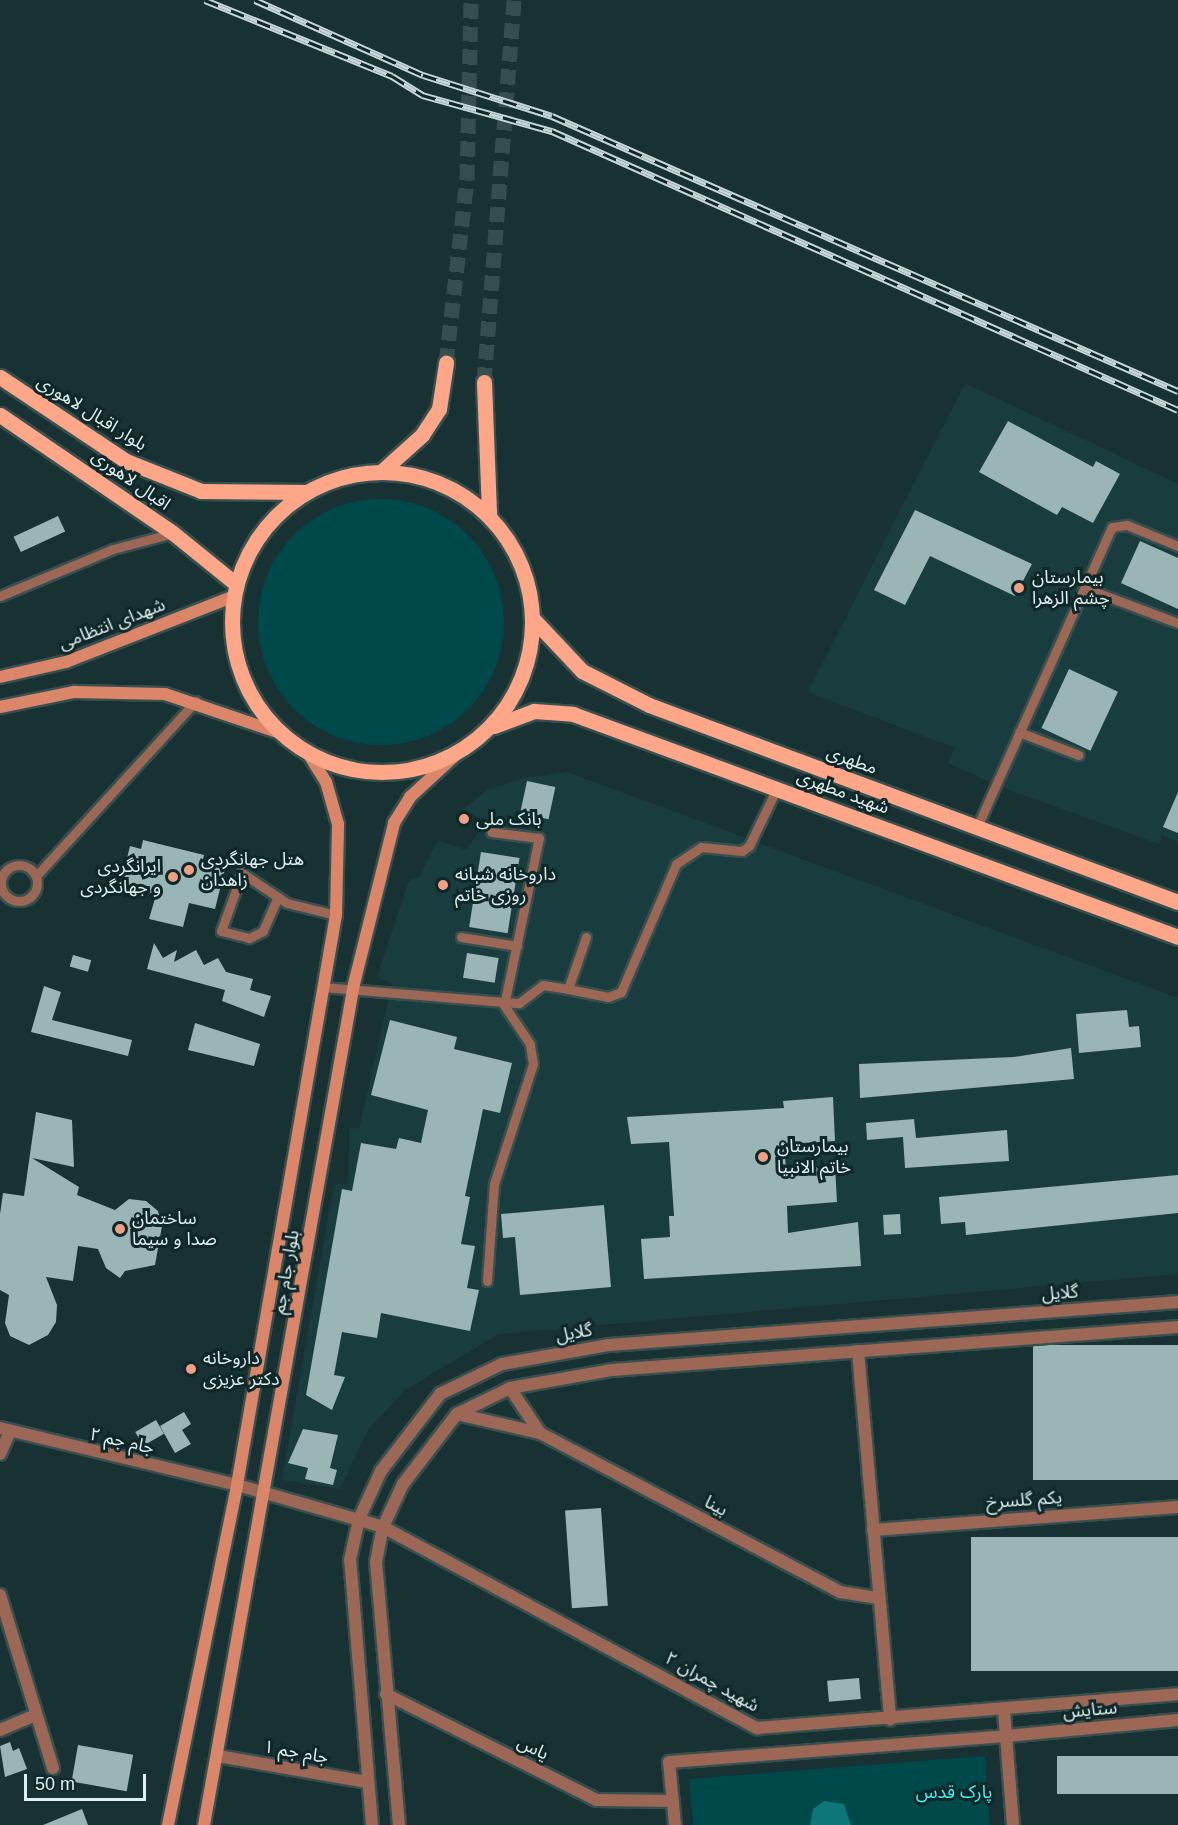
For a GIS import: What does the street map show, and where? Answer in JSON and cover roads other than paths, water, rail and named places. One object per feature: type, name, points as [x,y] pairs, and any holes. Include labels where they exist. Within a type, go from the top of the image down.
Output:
[{"type":"main road","points":[[381,471],[422,435],[439,409],[446,363]]},
{"type":"main road","name":"بلوار اقبال لاهوری","points":[[0,377],[126,461],[201,491],[306,492]]},
{"type":"main road","points":[[484,382],[489,514]]},
{"type":"main road","name":"اقبال لاهوری","points":[[0,415],[173,533],[235,590]]},
{"type":"main road","points":[[0,707],[74,692],[165,694],[196,701],[277,732],[309,755],[346,769],[385,773],[424,767],[460,751],[491,727],[514,695],[529,659],[534,620],[528,582],[517,554],[489,514],[458,491],[421,476],[381,471],[342,476],[306,492],[274,516],[250,549],[235,590],[230,625],[236,664],[252,701],[277,732]]},
{"type":"main road","name":"شهدای انتظامی","points":[[0,677],[66,663],[235,590]]},
{"type":"main road","name":"مطهری","points":[[534,620],[582,671],[649,705],[1178,902]]},
{"type":"main road","name":"شهید مطهری","points":[[491,727],[534,711],[573,714],[1178,937]]},
{"type":"main road","name":"بلوار جام جم","points":[[204,1825],[267,1491],[353,991],[394,823],[410,797],[460,751]]},
{"type":"main road","name":"بلوار جام جم","points":[[168,1825],[237,1485],[336,915],[338,824],[326,782],[309,755]]},
{"type":"street","name":"گلایل","points":[[372,1825],[350,1560],[359,1519],[381,1471],[440,1394],[502,1364],[609,1345],[1178,1302]]},
{"type":"street","points":[[399,1825],[376,1562],[383,1527],[403,1484],[457,1414],[510,1388],[612,1370],[1178,1327]]},
{"type":"street","points":[[858,1351],[890,1720]]},
{"type":"street","points":[[510,1388],[540,1433]]},
{"type":"street","points":[[457,1414],[540,1433]]},
{"type":"street","name":"جام جم ۲","points":[[5,1431],[267,1491]]},
{"type":"street","points":[[0,1454],[5,1431]]},
{"type":"street","name":"بینا","points":[[540,1433],[840,1592],[879,1598]]},
{"type":"street","name":"شهید چمران ۲","points":[[267,1491],[383,1527],[757,1728],[890,1720],[1178,1694]]},
{"type":"street","name":"یکم گلسرخ","points":[[873,1530],[1178,1507]]},
{"type":"street","points":[[0,1595],[53,1768]]},
{"type":"street","name":"یاس","points":[[386,1694],[597,1800],[673,1801]]},
{"type":"street","points":[[1004,1710],[1013,1825]]},
{"type":"street","points":[[0,1730],[36,1715]]},
{"type":"street","name":"ستایش","points":[[673,1801],[669,1762],[1006,1736],[1178,1720]]},
{"type":"street","name":"جام جم ۱","points":[[218,1756],[367,1782]]},
{"type":"street","points":[[673,1801],[675,1825]]},
{"type":"lane","points":[[977,827],[1112,527],[1126,525],[1178,546]]},
{"type":"lane","points":[[0,596],[113,549],[173,533]]},
{"type":"lane","points":[[1085,588],[1178,623]]},
{"type":"lane","points":[[36,876],[18,866],[1,882],[7,897],[25,901],[37,888],[36,876],[196,701]]},
{"type":"lane","points":[[1019,732],[1078,755]]},
{"type":"lane","points":[[323,987],[504,1005],[519,1004],[543,985],[608,997],[621,992],[676,864],[701,847],[741,851],[749,846],[777,788]]},
{"type":"lane","points":[[486,1281],[494,1184],[532,1064],[530,1044],[504,1005],[539,837],[491,832]]},
{"type":"lane","points":[[277,899],[263,931],[249,938],[221,931],[242,873],[277,899],[336,915]]},
{"type":"lane","points":[[461,937],[517,946]]},
{"type":"lane","points":[[568,989],[586,937]]},
{"type":"tunnel","points":[[446,363],[467,179],[471,0]]},
{"type":"tunnel","points":[[484,382],[514,0]]},
{"type":"railway","points":[[205,0],[392,76],[422,95],[552,131],[1178,410]]},
{"type":"railway","points":[[255,0],[423,75],[552,116],[1178,391]]},
{"type":"place","name":"بیمارستان چشم الزهرا","points":[[1019,588]]},
{"type":"place","name":"بانک ملی","points":[[464,819]]},
{"type":"place","name":"هتل جهانگردی زاهدان","points":[[189,870]]},
{"type":"place","name":"ایرانگردی و جهانگردی","points":[[173,877]]},
{"type":"place","name":"داروخانه شبانه روزی خاتم","points":[[443,885]]},
{"type":"place","name":"بیمارستان خاتم الانبیا","points":[[763,1157]]},
{"type":"place","name":"ساختمان صدا و سیما","points":[[120,1229]]},
{"type":"place","name":"داروخانه دکتر عزیزی","points":[[191,1369]]},
{"type":"park label","name":"پارک قدس","points":[[954,1792]]}]
